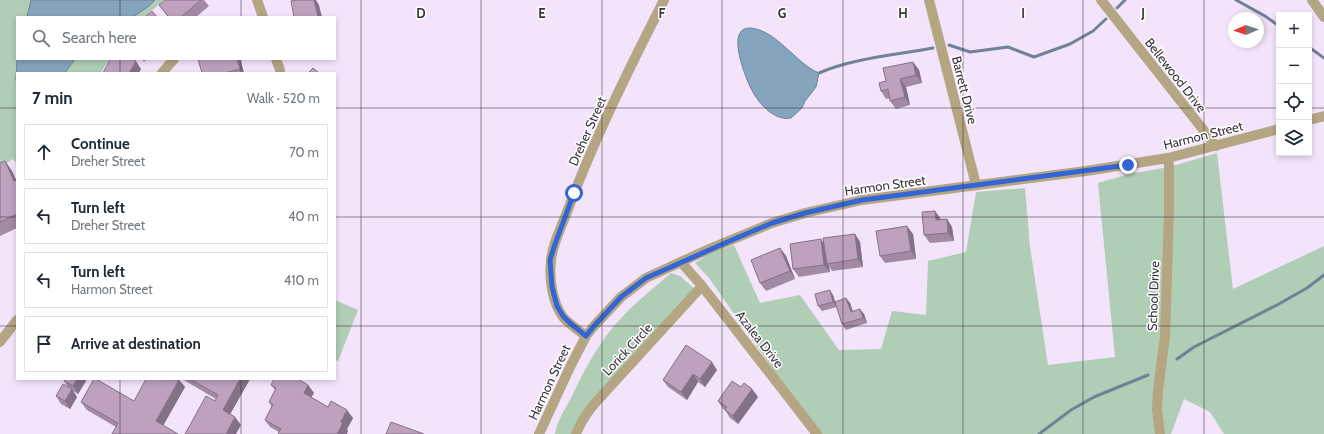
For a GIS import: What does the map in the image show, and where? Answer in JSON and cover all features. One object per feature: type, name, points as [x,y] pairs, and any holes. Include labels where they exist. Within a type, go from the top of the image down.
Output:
[{"type":"street","points":[[257,0],[263,16]]},
{"type":"street","name":"Dreher Street","points":[[586,336],[566,320],[557,306],[552,287],[550,260],[574,193],[633,62],[664,0]]},
{"type":"street","name":"Barrett Drive","points":[[929,0],[976,185]]},
{"type":"street","name":"Bellewood Drive","points":[[1101,0],[1216,146]]},
{"type":"street","points":[[1312,0],[1324,17]]},
{"type":"street","points":[[163,72],[173,60]]},
{"type":"street","points":[[276,60],[280,70]]},
{"type":"street","points":[[1312,119],[1324,116]]},
{"type":"street","name":"Harmon Street","points":[[539,434],[573,360],[586,336],[621,297],[646,278],[772,223],[812,211],[862,200],[1086,171],[1168,158],[1276,129]]},
{"type":"street","name":"School Drive","points":[[1160,434],[1158,391],[1165,336],[1169,210],[1168,158]]},
{"type":"street","name":"Azalea Drive","points":[[681,262],[702,286],[817,434]]},
{"type":"street","name":"Lorick Circle","points":[[576,434],[588,412],[597,401],[702,286]]},
{"type":"street","points":[[0,342],[16,321]]},
{"type":"green space","points":[[0,0],[164,0],[145,16],[16,16],[16,60],[108,60],[102,72],[16,72],[16,163],[13,159],[0,168]]},
{"type":"green space","points":[[1217,153],[1233,289],[1324,246],[1324,434],[1224,434],[1210,412],[1184,399],[1171,434],[818,434],[709,278],[695,263],[711,253],[734,245],[760,303],[800,295],[839,350],[881,349],[892,311],[926,315],[928,261],[966,252],[976,192],[1025,188],[1030,247],[1048,365],[1115,357],[1098,183],[1129,174],[1169,167]]},
{"type":"green space","points":[[671,273],[680,276],[695,289],[571,434],[555,434],[559,420],[580,380],[595,352],[607,335],[648,292]]},
{"type":"green space","points":[[336,300],[358,310],[338,361],[336,360]]},
{"type":"water","points":[[31,0],[155,0],[134,16],[27,16]]},
{"type":"water","points":[[750,28],[769,34],[802,62],[819,73],[816,87],[805,101],[802,108],[791,118],[781,118],[766,109],[756,97],[749,84],[739,56],[738,39],[742,31]]},
{"type":"water","points":[[17,60],[74,60],[66,72],[16,72]]},
{"type":"building","points":[[165,0],[201,0],[182,16],[168,16],[159,5]]},
{"type":"building","points":[[314,0],[318,16],[294,16],[291,1]]},
{"type":"building","points":[[152,11],[156,16],[146,16]]},
{"type":"building","points":[[110,60],[136,61],[130,72],[104,72]]},
{"type":"building","points":[[198,60],[237,60],[240,69],[229,72],[202,72]]},
{"type":"building","points":[[913,62],[916,75],[900,79],[905,97],[890,101],[888,89],[881,91],[879,83],[886,81],[883,68]]},
{"type":"building","points":[[313,68],[318,72],[309,72]]},
{"type":"building","points":[[5,161],[14,181],[16,180],[16,214],[0,222],[0,163]]},
{"type":"building","points":[[935,211],[936,220],[947,219],[948,233],[924,235],[922,212]]},
{"type":"building","points":[[907,226],[911,251],[880,256],[876,231]]},
{"type":"building","points":[[855,234],[858,259],[827,264],[823,238]]},
{"type":"building","points":[[821,239],[824,265],[793,269],[790,244]]},
{"type":"building","points":[[780,248],[790,271],[760,283],[751,260]]},
{"type":"building","points":[[830,290],[833,302],[818,306],[815,294]]},
{"type":"building","points":[[846,298],[851,312],[860,309],[863,318],[842,324],[835,302]]},
{"type":"building","points":[[686,345],[712,362],[700,379],[693,374],[681,392],[663,380]]},
{"type":"building","points":[[64,380],[76,380],[73,386]]},
{"type":"building","points":[[93,380],[98,380],[134,401],[145,380],[179,380],[156,421],[178,434],[112,434],[118,423],[81,402]]},
{"type":"building","points":[[192,380],[239,380],[223,410],[235,417],[226,434],[185,434],[206,396],[215,401],[218,395]]},
{"type":"building","points":[[274,380],[300,380],[308,385],[304,393],[328,407],[331,401],[347,410],[341,422],[343,423],[337,434],[278,434],[281,429],[265,420],[273,404],[269,402],[276,388],[271,385]]},
{"type":"building","points":[[732,381],[741,387],[744,383],[752,389],[733,416],[725,410],[727,407],[718,401]]},
{"type":"building","points":[[63,384],[72,389],[65,401],[56,396]]},
{"type":"building","points":[[391,422],[424,434],[386,434]]},
{"type":"waterway","points":[[1117,8],[1125,0]]},
{"type":"waterway","points":[[1236,0],[1276,24]]},
{"type":"waterway","points":[[949,45],[970,52],[1008,47],[1034,57],[1070,44],[1093,31],[1106,19]]},
{"type":"waterway","points":[[819,73],[861,60],[933,48]]},
{"type":"waterway","points":[[1310,48],[1324,58]]},
{"type":"waterway","points":[[1177,359],[1194,347],[1307,288],[1324,275]]},
{"type":"waterway","points":[[1039,434],[1071,410],[1094,397],[1148,375]]},
{"type":"route","points":[[574,193],[550,260],[552,287],[557,306],[563,316],[586,336],[621,297],[646,278],[772,223],[827,207],[862,200],[1128,165]]}]
